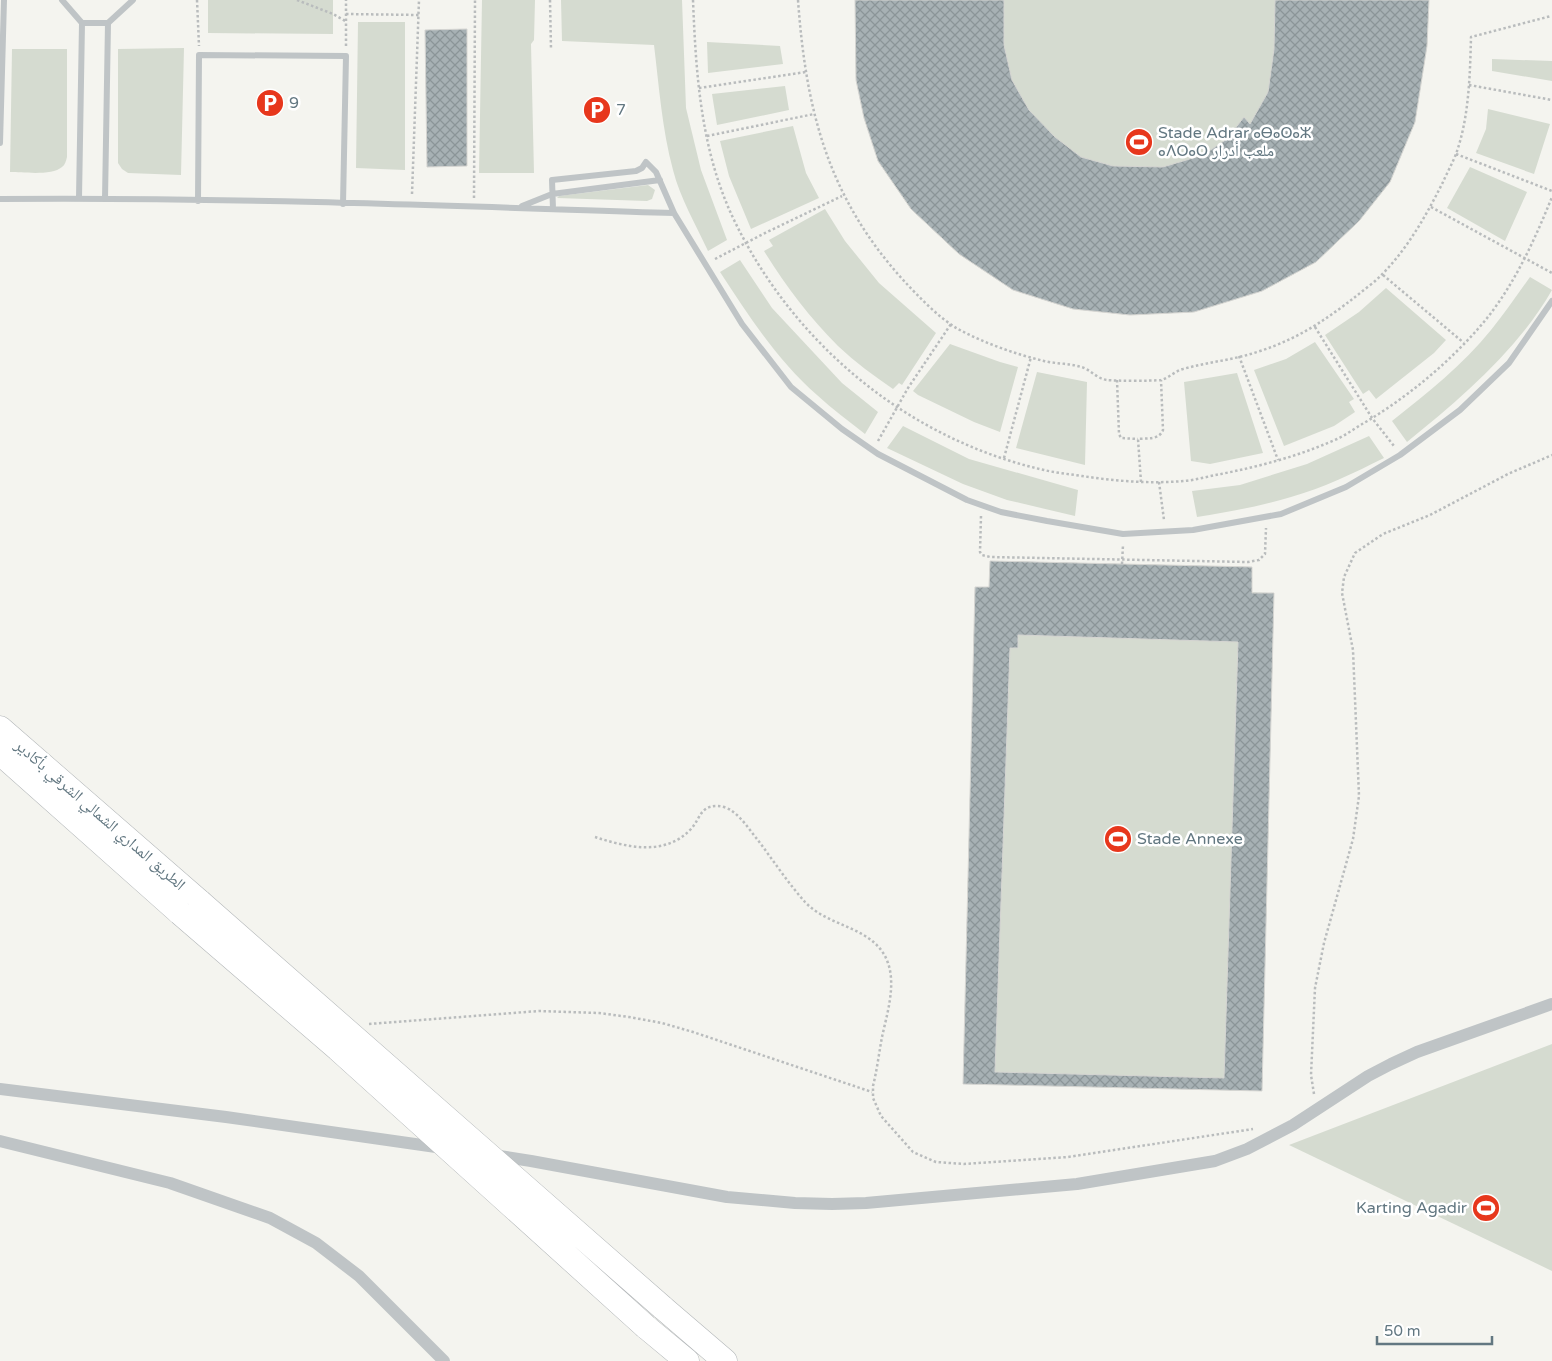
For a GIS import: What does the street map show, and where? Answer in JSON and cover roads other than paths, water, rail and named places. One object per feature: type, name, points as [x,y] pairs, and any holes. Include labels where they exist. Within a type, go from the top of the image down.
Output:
[{"type":"highway","name":"الطريق المداري الشمالي الشرقي بأكادير","points":[[0,728],[190,908]]},
{"type":"highway","name":"الطريق المداري الشمالي الشرقي بأكادير","points":[[0,754],[190,908]]},
{"type":"highway","points":[[190,908],[725,1361]]},
{"type":"highway","points":[[190,908],[338,1049],[646,1327],[687,1361]]},
{"type":"street","points":[[0,1089],[226,1117],[531,1161],[727,1197],[832,1204],[1078,1184],[1215,1161],[1269,1138],[1368,1076],[1417,1052],[1552,1004]]},
{"type":"street","points":[[0,1141],[170,1184],[270,1218],[316,1243],[359,1276],[444,1361]]},
{"type":"lane","points":[[62,0],[82,23],[79,198]]},
{"type":"lane","points":[[82,23],[108,23],[133,0]]},
{"type":"lane","points":[[0,143],[4,3]]},
{"type":"lane","points":[[105,199],[108,23]]},
{"type":"lane","points":[[198,201],[199,55],[346,56],[342,204]]},
{"type":"lane","points":[[553,209],[552,180],[636,171],[642,168],[646,162],[656,172],[674,213],[742,324],[792,387],[842,430],[872,450],[967,500],[1001,512],[1123,534],[1193,530],[1281,514],[1346,487],[1400,455],[1460,410],[1508,363],[1552,301]]},
{"type":"lane","points":[[519,207],[552,194],[660,180]]},
{"type":"lane","points":[[0,199],[79,198],[474,206],[674,213]]},
{"type":"place","name":"9","points":[[270,103]]},
{"type":"place","name":"7","points":[[597,110]]},
{"type":"place","name":"Stade Adrar ⴰⴱⴰⵔⴰⵣ ⴰⴷⵔⴰⵔ ملعب أدرار","points":[[1139,142]]},
{"type":"place","name":"Stade Annexe","points":[[1118,839]]},
{"type":"place","name":"Karting Agadir","points":[[1486,1208]]}]
